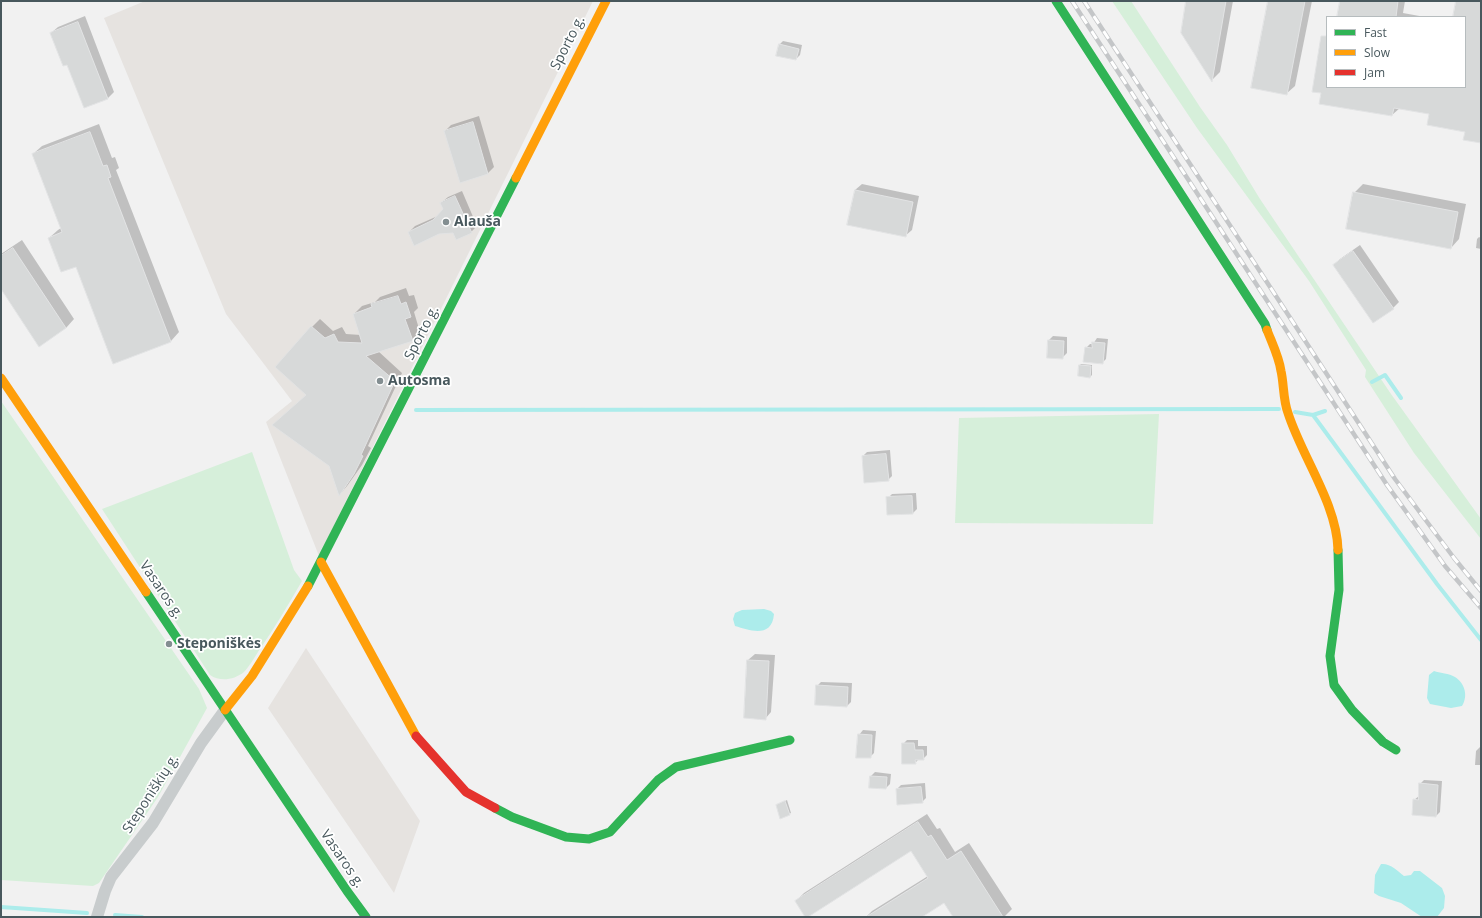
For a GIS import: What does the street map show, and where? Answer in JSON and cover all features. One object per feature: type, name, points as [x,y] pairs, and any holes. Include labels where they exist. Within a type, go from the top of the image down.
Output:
[{"type":"street","name":"Sporto g.","points":[[225,710],[252,676],[310,583],[606,1]]},
{"type":"street","points":[[1056,1],[1265,324],[1281,369],[1287,411],[1299,443],[1326,497],[1338,540],[1339,590],[1330,656],[1334,685],[1352,710],[1383,742],[1396,750]]},
{"type":"street","name":"Vasaros g.","points":[[1,378],[366,917]]},
{"type":"street","points":[[321,562],[414,734],[466,792],[512,817],[566,837],[589,839],[610,832],[658,780],[676,767],[790,740]]},
{"type":"street","name":"Steponiškių g.","points":[[97,917],[111,877],[153,823],[197,749],[225,710]]},
{"type":"shaded area","points":[[145,1],[593,1],[319,556],[266,422],[292,401],[226,314],[104,18]]},
{"type":"shaded area","points":[[306,648],[420,821],[394,893],[268,708]]},
{"type":"green space","points":[[1112,1],[1131,1],[1200,107],[1227,145],[1260,199],[1391,394],[1481,519],[1481,539],[1414,453],[1365,377],[1366,370],[1309,281],[1197,128]]},
{"type":"green space","points":[[1,401],[199,689],[207,708],[158,797],[99,883],[93,886],[1,880]]},
{"type":"green space","points":[[1159,414],[1153,524],[955,523],[959,418]]},
{"type":"green space","points":[[252,452],[294,570],[302,581],[246,670],[236,677],[218,679],[210,675],[102,509]]},
{"type":"water","points":[[764,609],[771,611],[774,614],[772,622],[765,630],[754,631],[735,626],[733,619],[735,613],[742,610]]},
{"type":"water","points":[[1434,671],[1451,675],[1460,681],[1463,685],[1465,693],[1462,706],[1451,708],[1430,704],[1427,698],[1429,675]]},
{"type":"water","points":[[1381,864],[1391,866],[1404,876],[1411,875],[1414,871],[1420,871],[1442,888],[1445,896],[1444,908],[1437,917],[1422,917],[1401,903],[1374,893],[1375,875]]},
{"type":"building","points":[[1186,1],[1226,1],[1212,82],[1181,33]]},
{"type":"building","points":[[1268,1],[1305,1],[1287,95],[1251,88]]},
{"type":"building","points":[[1340,1],[1398,1],[1396,16],[1337,16]]},
{"type":"building","points":[[1456,1],[1481,1],[1481,143],[1463,140],[1465,132],[1427,125],[1429,114],[1394,108],[1392,116],[1319,104],[1321,93],[1312,92],[1321,36],[1326,36],[1326,88],[1466,88],[1466,16],[1453,16]]},
{"type":"building","points":[[78,22],[108,99],[84,108],[67,65],[63,66],[50,33]]},
{"type":"building","points":[[779,44],[799,49],[796,60],[776,56]]},
{"type":"building","points":[[473,122],[488,174],[460,183],[444,131]]},
{"type":"building","points":[[90,132],[103,166],[107,165],[111,177],[108,178],[171,342],[113,364],[76,267],[61,272],[48,238],[62,232],[32,154]]},
{"type":"building","points":[[855,190],[913,202],[906,237],[847,225]]},
{"type":"building","points":[[1353,192],[1458,212],[1451,249],[1346,229]]},
{"type":"building","points":[[455,196],[472,233],[456,240],[453,233],[439,234],[414,246],[408,232],[433,220],[443,209],[440,203]]},
{"type":"building","points":[[13,248],[66,328],[39,347],[1,289],[1,256]]},
{"type":"building","points":[[1353,251],[1394,309],[1373,323],[1333,265]]},
{"type":"building","points":[[398,296],[401,304],[406,302],[411,317],[405,319],[413,341],[366,356],[395,381],[361,455],[363,456],[354,474],[339,496],[329,466],[272,425],[306,395],[275,367],[311,326],[325,338],[334,334],[338,342],[362,343],[353,314],[372,307],[371,304]]},
{"type":"building","points":[[1048,340],[1064,341],[1063,359],[1047,358]]},
{"type":"building","points":[[1092,342],[1105,343],[1103,364],[1083,362],[1085,347],[1092,348]]},
{"type":"building","points":[[1079,365],[1091,366],[1090,378],[1078,376]]},
{"type":"building","points":[[886,454],[889,481],[864,483],[862,456]]},
{"type":"building","points":[[912,496],[913,514],[887,515],[886,497]]},
{"type":"building","points":[[747,660],[769,661],[766,720],[744,718]]},
{"type":"building","points":[[816,685],[848,687],[847,707],[815,705]]},
{"type":"building","points":[[858,734],[872,735],[871,758],[856,758]]},
{"type":"building","points":[[902,743],[914,743],[915,750],[923,750],[924,760],[915,760],[916,764],[902,764]]},
{"type":"building","points":[[870,776],[887,777],[886,789],[869,788]]},
{"type":"building","points":[[1419,783],[1438,785],[1436,817],[1412,815],[1413,799],[1418,800]]},
{"type":"building","points":[[921,787],[923,803],[897,805],[896,789]]},
{"type":"building","points":[[785,801],[790,815],[780,819],[776,805]]},
{"type":"building","points":[[918,822],[928,837],[931,835],[947,860],[961,851],[1003,917],[953,917],[944,903],[922,917],[866,917],[928,878],[911,851],[808,917],[805,917],[795,901]]},
{"type":"waterway","points":[[1372,382],[1385,375],[1401,398]]},
{"type":"waterway","points":[[416,410],[1279,409]]},
{"type":"waterway","points":[[1295,412],[1313,415],[1325,411]]},
{"type":"waterway","points":[[1313,415],[1437,584],[1481,640]]},
{"type":"waterway","points":[[1,907],[87,913]]},
{"type":"waterway","points":[[115,915],[142,917]]},
{"type":"railway","points":[[1072,1],[1387,485],[1445,566],[1481,608]]},
{"type":"railway","points":[[1084,1],[1395,479],[1454,558],[1481,591]]},
{"type":"traffic: fast","points":[[1056,1],[1265,324],[1267,330]]},
{"type":"traffic: fast","points":[[308,586],[516,178]]},
{"type":"traffic: fast","points":[[1338,550],[1339,590],[1330,656],[1334,685],[1352,710],[1383,742],[1396,750]]},
{"type":"traffic: fast","points":[[146,592],[366,917]]},
{"type":"traffic: fast","points":[[495,808],[512,817],[566,837],[589,839],[610,832],[658,780],[676,767],[790,740]]},
{"type":"traffic: slow","points":[[516,178],[606,1]]},
{"type":"traffic: slow","points":[[1267,330],[1280,366],[1285,403],[1288,413],[1294,430],[1332,515],[1338,550]]},
{"type":"traffic: slow","points":[[1,378],[146,592]]},
{"type":"traffic: slow","points":[[321,562],[416,736]]},
{"type":"traffic: slow","points":[[225,710],[252,676],[308,586]]},
{"type":"traffic: jam","points":[[416,736],[466,792],[495,808]]},
{"type":"place","name":"Alauša","points":[[446,222]]},
{"type":"place","name":"Autosma","points":[[380,381]]},
{"type":"place","name":"Steponiškės","points":[[169,644]]}]
